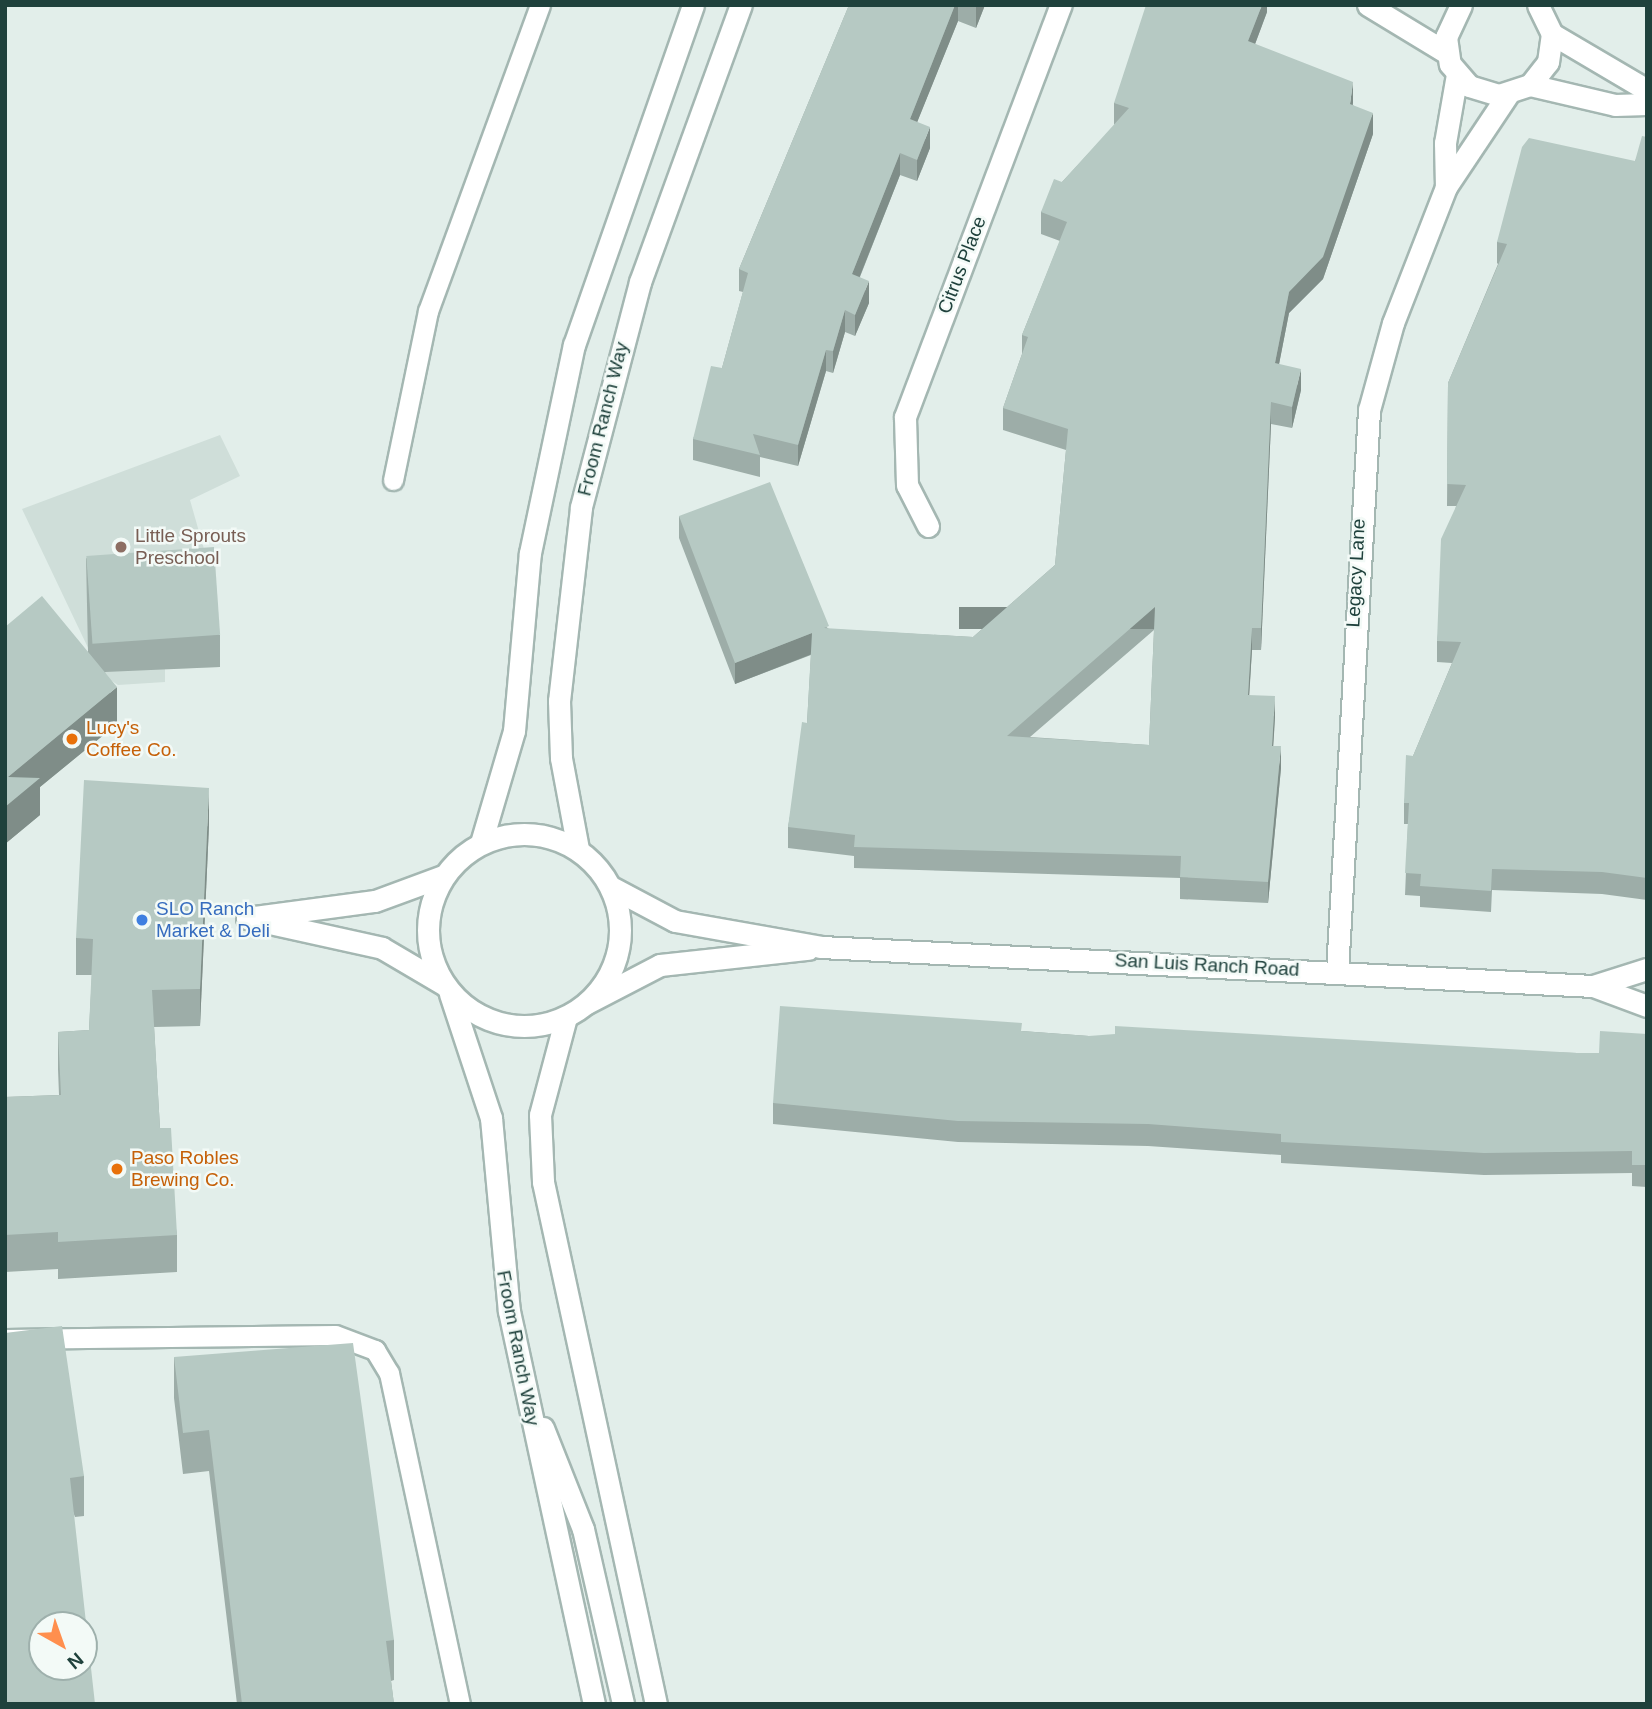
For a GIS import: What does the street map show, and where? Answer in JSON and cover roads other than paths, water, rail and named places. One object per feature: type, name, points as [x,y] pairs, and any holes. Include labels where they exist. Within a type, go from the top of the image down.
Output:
[{"type":"street","points":[[481,843],[512,744],[530,553],[571,357],[621,198],[693,5]]},
{"type":"street","name":"Froom Ranch Way","points":[[578,849],[561,758],[559,702],[581,507],[640,282],[741,5]]},
{"type":"street","name":"Citrus Place","points":[[928,526],[907,485],[905,417],[1061,5]]},
{"type":"street","points":[[1368,5],[1447,53]]},
{"type":"street","points":[[1461,5],[1450,22],[1447,53],[1457,74],[1484,93],[1508,94],[1531,85],[1548,62],[1552,34],[1540,6]]},
{"type":"street","points":[[1552,34],[1647,90]]},
{"type":"street","name":"Legacy Lane","points":[[1446,187],[1445,143],[1457,74]]},
{"type":"street","points":[[1531,85],[1615,105],[1647,104]]},
{"type":"street","name":"Legacy Lane","points":[[1337,972],[1364,444],[1379,366],[1446,187],[1508,94]]},
{"type":"street","points":[[530,834],[578,849],[611,887],[619,911],[615,961],[587,1003],[566,1017],[517,1027],[492,1021],[382,948],[247,918],[306,905],[375,901],[443,876],[481,843],[530,834]]},
{"type":"street","points":[[443,876],[427,930],[447,989]]},
{"type":"street","name":"San Luis Ranch Road","points":[[611,887],[675,921],[821,947],[1592,986],[1647,1006]]},
{"type":"street","name":"San Luis Ranch Road","points":[[587,1003],[660,965],[821,947]]},
{"type":"street","name":"San Luis Ranch Road","points":[[1592,986],[1647,969]]},
{"type":"street","name":"Froom Ranch Way","points":[[447,989],[491,1118],[502,1264],[527,1398],[594,1704]]},
{"type":"street","points":[[566,1017],[540,1115],[543,1182],[656,1704]]},
{"type":"street","points":[[527,1398],[583,1529],[623,1704]]},
{"type":"lane","points":[[393,480],[428,311],[540,5]]},
{"type":"lane","points":[[5,1339],[335,1335],[375,1350],[389,1373],[460,1704]]},
{"type":"place","name":"Little Sprouts Preschool","points":[[121,547]]},
{"type":"place","name":"Lucy's Coffee Co.","points":[[72,739]]},
{"type":"place","name":"SLO Ranch Market & Deli","points":[[142,920]]},
{"type":"place","name":"Paso Robles Brewing Co.","points":[[117,1169]]}]
